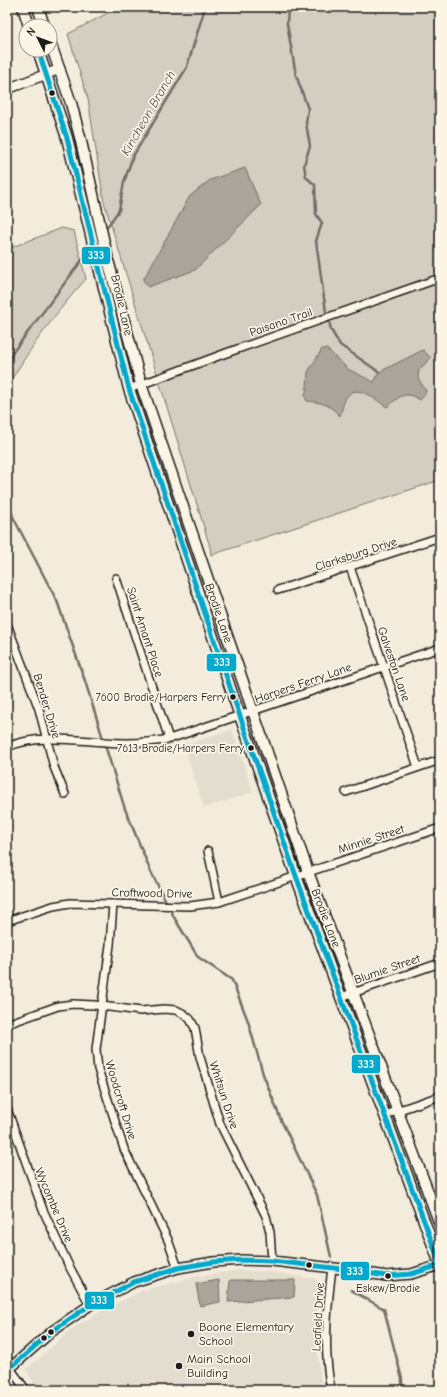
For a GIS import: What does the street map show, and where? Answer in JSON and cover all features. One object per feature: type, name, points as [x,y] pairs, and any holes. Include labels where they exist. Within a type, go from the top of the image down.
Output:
[{"type":"main road","points":[[23,7],[26,18]]},
{"type":"main road","points":[[38,7],[41,18]]},
{"type":"main road","name":"Brodie Lane","points":[[41,58],[67,138],[79,182],[130,389],[240,716],[296,876],[440,1264]]},
{"type":"main road","name":"Brodie Lane","points":[[56,58],[73,109],[108,260],[141,384],[308,872],[439,1218]]},
{"type":"street","points":[[7,89],[60,69]]},
{"type":"street","name":"Paisano Trail","points":[[130,389],[440,278]]},
{"type":"street","name":"Clarksburg Drive","points":[[278,590],[440,537]]},
{"type":"street","name":"Galveston Lane","points":[[350,567],[418,768]]},
{"type":"street","name":"Saint Amant Place","points":[[116,578],[169,739]]},
{"type":"street","name":"Bender Drive","points":[[7,624],[39,709],[54,767],[65,794]]},
{"type":"street","name":"Harpers Ferry Lane","points":[[7,747],[31,741],[62,739],[116,743],[149,742],[169,739],[440,648]]},
{"type":"street","points":[[346,792],[440,760]]},
{"type":"street","name":"Minnie Street","points":[[296,876],[440,828]]},
{"type":"street","points":[[208,852],[219,902]]},
{"type":"street","name":"Croftwood Drive","points":[[7,921],[53,906],[70,903],[190,906],[219,902],[296,876]]},
{"type":"street","name":"Woodcroft Drive","points":[[113,904],[103,1006],[96,1049],[98,1069],[124,1149],[168,1240],[178,1268]]},
{"type":"street","name":"Blumie Street","points":[[341,997],[440,963]]},
{"type":"street","points":[[7,1024],[58,1006],[73,1004],[103,1006]]},
{"type":"street","name":"Whitsun Drive","points":[[103,1006],[141,1011],[164,1009],[176,1010],[190,1019],[194,1028],[200,1057],[220,1124],[266,1216],[270,1232],[272,1261]]},
{"type":"street","points":[[385,1116],[440,1096]]},
{"type":"street","name":"Wycombe Drive","points":[[7,1109],[43,1210],[68,1264],[90,1305]]},
{"type":"street","points":[[26,1390],[8,1368],[56,1329],[90,1305],[134,1282],[178,1268],[213,1262],[242,1260],[272,1261],[386,1276],[410,1274],[440,1264]]},
{"type":"street","name":"Leafield Drive","points":[[331,1390],[326,1351],[326,1328],[332,1268]]},
{"type":"shaded area","points":[[119,7],[440,7],[440,480],[211,555],[210,547],[104,202],[88,99],[68,34]]},
{"type":"shaded area","points":[[245,168],[261,205],[195,270],[148,287],[143,280],[190,196],[210,180]]},
{"type":"shaded area","points":[[62,228],[74,231],[86,279],[64,304],[44,331],[7,387],[7,249]]},
{"type":"shaded area","points":[[322,349],[327,349],[348,369],[374,382],[379,372],[423,350],[431,358],[419,370],[418,378],[426,391],[424,396],[420,400],[410,395],[399,397],[387,407],[366,394],[355,391],[350,393],[346,398],[340,416],[325,405],[318,402],[307,401],[305,396],[308,372]]},
{"type":"shaded area","points":[[232,729],[253,792],[204,808],[184,744]]},
{"type":"shaded area","name":"Boone Elementary School","points":[[238,1270],[271,1272],[316,1279],[319,1284],[316,1340],[322,1390],[39,1390],[26,1370],[73,1328],[109,1307],[144,1290],[199,1276]]},
{"type":"shaded area","points":[[219,1280],[220,1302],[200,1306],[196,1284]]},
{"type":"shaded area","points":[[230,1280],[295,1280],[294,1297],[228,1302]]},
{"type":"waterway","name":"Kincheon Branch","points":[[105,230],[119,210],[124,182],[133,156],[187,67],[205,7]]},
{"type":"waterway","points":[[288,7],[287,24],[296,75],[308,109],[306,123],[310,146],[304,165],[306,177],[315,185],[316,214],[322,223],[316,241],[326,312]]},
{"type":"waterway","name":"Kincheon Branch","points":[[7,362],[91,248]]},
{"type":"waterway","points":[[329,321],[331,330],[340,345],[379,372]]},
{"type":"waterway","points":[[7,499],[13,517],[57,601],[85,681],[125,809],[151,872],[175,919],[198,957],[232,980],[248,1021],[263,1074],[281,1120],[317,1195],[331,1257]]},
{"type":"waterway","points":[[351,1290],[384,1309],[402,1379],[402,1390]]},
{"type":"transit line","name":"333","points":[[41,58],[67,138],[129,389],[233,696],[296,876],[440,1264]]},
{"type":"transit line","name":"333","points":[[7,1371],[51,1332],[90,1305],[134,1282],[178,1268],[213,1262],[242,1260],[272,1261],[343,1269],[386,1276],[411,1274],[440,1265]]},
{"type":"place","name":"7600 Brodie/Harpers Ferry","points":[[233,697]]},
{"type":"place","name":"7613 Brodie/Harpers Ferry","points":[[251,748]]},
{"type":"place","name":"Eskew/Brodie","points":[[388,1276]]},
{"type":"place","name":"Boone Elementary School","points":[[191,1334]]},
{"type":"place","name":"Main School Building","points":[[179,1366]]}]
